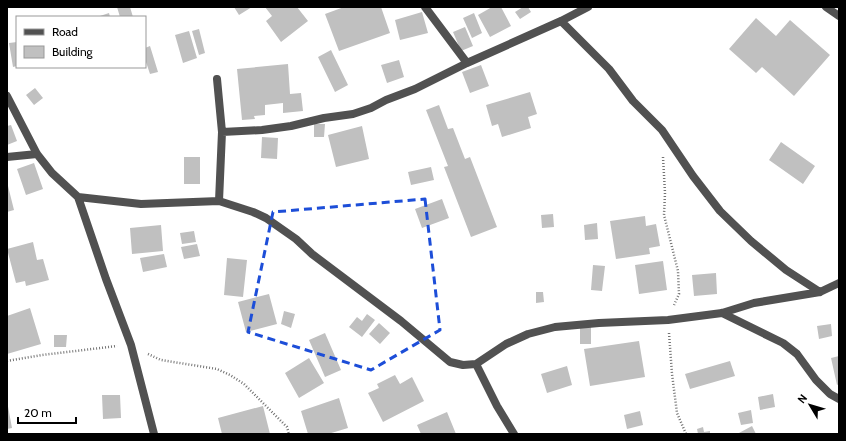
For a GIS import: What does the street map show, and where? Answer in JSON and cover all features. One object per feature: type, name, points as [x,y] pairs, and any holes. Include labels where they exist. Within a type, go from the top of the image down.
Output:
[{"type":"street","points":[[425,7],[467,63]]},
{"type":"street","points":[[222,132],[262,130],[353,114],[415,89],[467,63],[561,21],[588,7]]},
{"type":"street","points":[[826,7],[839,16]]},
{"type":"street","points":[[561,21],[609,69],[633,101],[662,130],[693,176],[720,211],[751,241],[786,270],[820,292]]},
{"type":"street","points":[[217,79],[222,132],[219,200]]},
{"type":"street","points":[[7,96],[38,154],[52,173],[78,197],[106,279],[131,345],[154,434]]},
{"type":"street","points":[[7,157],[38,154]]},
{"type":"street","points":[[78,197],[141,204],[219,200],[253,212],[266,218],[296,239],[312,254],[402,321],[450,362],[463,365],[476,364],[506,344],[528,334],[555,327],[599,323],[668,320],[722,313],[754,303],[820,292],[839,283]]},
{"type":"street","points":[[722,313],[783,343],[797,354],[816,380],[830,394],[839,398]]},
{"type":"street","points":[[476,364],[497,406],[514,434]]},
{"type":"path","points":[[662,130],[665,193],[664,216],[678,271],[679,294],[668,320],[672,374],[677,413],[686,434]]},
{"type":"path","points":[[7,361],[42,355],[131,345],[161,360],[217,369],[230,375],[244,384],[287,427],[289,434]]},
{"type":"highlighted area","points":[[425,199],[440,330],[371,370],[248,332],[273,212]]},
{"type":"building","points":[[117,7],[130,7],[133,16],[120,16]]},
{"type":"building","points":[[234,7],[252,7],[239,15]]},
{"type":"building","points":[[265,7],[297,7],[308,21],[281,42],[266,21],[272,16]]},
{"type":"building","points":[[344,7],[381,7],[390,33],[339,51],[325,14]]},
{"type":"building","points":[[492,7],[501,7],[511,26],[490,37],[478,15]]},
{"type":"building","points":[[523,7],[528,7],[531,12],[520,19],[515,12]]},
{"type":"building","points":[[422,12],[428,33],[400,40],[395,20]]},
{"type":"building","points":[[109,13],[110,16],[100,16]]},
{"type":"building","points":[[474,13],[482,33],[472,38],[463,18]]},
{"type":"building","points":[[756,18],[776,36],[790,20],[830,55],[794,96],[762,67],[756,73],[729,49]]},
{"type":"building","points":[[465,27],[473,46],[461,51],[453,32]]},
{"type":"building","points":[[199,29],[205,53],[199,55],[192,31]]},
{"type":"building","points":[[189,31],[197,58],[183,63],[175,35]]},
{"type":"building","points":[[16,42],[16,66],[13,67],[9,43]]},
{"type":"building","points":[[150,46],[158,72],[150,74],[146,62],[146,48]]},
{"type":"building","points":[[331,50],[348,85],[335,92],[318,57]]},
{"type":"building","points":[[399,60],[404,77],[387,83],[381,65]]},
{"type":"building","points":[[288,64],[290,94],[301,93],[303,111],[283,113],[283,103],[265,105],[265,115],[254,116],[255,119],[242,120],[237,69]]},
{"type":"building","points":[[481,65],[489,86],[470,93],[462,72]]},
{"type":"building","points":[[35,88],[43,98],[34,105],[26,95]]},
{"type":"building","points":[[530,92],[537,114],[528,117],[531,128],[502,137],[498,124],[492,126],[486,105]]},
{"type":"building","points":[[439,105],[448,129],[453,128],[465,159],[470,157],[497,227],[471,237],[444,167],[448,166],[426,110]]},
{"type":"building","points":[[314,124],[325,124],[324,137],[314,137]]},
{"type":"building","points":[[11,125],[17,141],[7,145],[7,126]]},
{"type":"building","points":[[362,126],[369,159],[336,167],[328,135]]},
{"type":"building","points":[[262,137],[278,138],[277,159],[261,158]]},
{"type":"building","points":[[781,142],[815,166],[803,184],[769,160]]},
{"type":"building","points":[[184,157],[200,157],[200,184],[184,184]]},
{"type":"building","points":[[34,163],[43,189],[26,195],[17,169]]},
{"type":"building","points":[[431,167],[434,180],[411,185],[408,172]]},
{"type":"building","points":[[7,182],[14,210],[7,212]]},
{"type":"building","points":[[442,199],[449,218],[422,228],[415,209]]},
{"type":"building","points":[[553,214],[554,227],[542,228],[541,215]]},
{"type":"building","points":[[645,216],[646,226],[656,224],[660,246],[649,248],[650,254],[616,259],[610,221]]},
{"type":"building","points":[[597,223],[598,239],[585,240],[584,225]]},
{"type":"building","points":[[161,225],[163,251],[132,254],[130,228]]},
{"type":"building","points":[[194,231],[196,242],[182,244],[180,233]]},
{"type":"building","points":[[33,242],[37,260],[43,259],[49,280],[26,286],[25,281],[16,283],[7,249]]},
{"type":"building","points":[[197,244],[200,256],[184,259],[181,247]]},
{"type":"building","points":[[164,254],[167,267],[143,272],[140,258]]},
{"type":"building","points":[[227,258],[247,260],[243,297],[224,295]]},
{"type":"building","points":[[663,261],[667,290],[639,294],[635,265]]},
{"type":"building","points":[[593,265],[605,266],[602,291],[591,290]]},
{"type":"building","points":[[716,273],[717,294],[694,296],[692,275]]},
{"type":"building","points":[[536,292],[543,292],[544,302],[536,303]]},
{"type":"building","points":[[269,294],[277,324],[246,332],[238,302]]},
{"type":"building","points":[[30,308],[41,344],[7,354],[7,316]]},
{"type":"building","points":[[284,311],[295,314],[291,328],[281,324]]},
{"type":"building","points":[[367,314],[375,320],[362,337],[349,327],[357,317],[362,321]]},
{"type":"building","points":[[379,323],[390,333],[380,344],[369,334]]},
{"type":"building","points":[[831,324],[832,336],[819,339],[817,326]]},
{"type":"building","points":[[580,327],[591,327],[591,344],[580,344]]},
{"type":"building","points":[[325,333],[341,370],[325,377],[309,340]]},
{"type":"building","points":[[54,335],[67,335],[66,347],[54,347]]},
{"type":"building","points":[[639,341],[645,377],[590,386],[584,349]]},
{"type":"building","points":[[839,356],[839,384],[837,385],[831,358]]},
{"type":"building","points":[[309,358],[324,383],[299,398],[285,373]]},
{"type":"building","points":[[730,361],[735,376],[690,389],[685,374]]},
{"type":"building","points":[[567,366],[572,385],[547,393],[541,374]]},
{"type":"building","points":[[395,375],[400,384],[412,377],[424,401],[383,422],[368,393],[379,388],[377,384]]},
{"type":"building","points":[[773,394],[775,407],[760,410],[758,397]]},
{"type":"building","points":[[102,395],[120,395],[121,418],[103,419]]},
{"type":"building","points":[[339,398],[348,428],[328,434],[308,434],[301,411]]},
{"type":"building","points":[[7,401],[12,428],[7,429]]},
{"type":"building","points":[[263,406],[270,434],[222,434],[218,418]]},
{"type":"building","points":[[751,410],[753,423],[741,425],[738,413]]},
{"type":"building","points":[[640,411],[643,425],[627,429],[624,415]]},
{"type":"building","points":[[447,412],[456,434],[421,434],[417,425]]},
{"type":"building","points":[[752,426],[756,434],[737,434]]},
{"type":"building","points":[[703,427],[704,432],[710,431],[710,434],[698,434],[697,429]]}]
